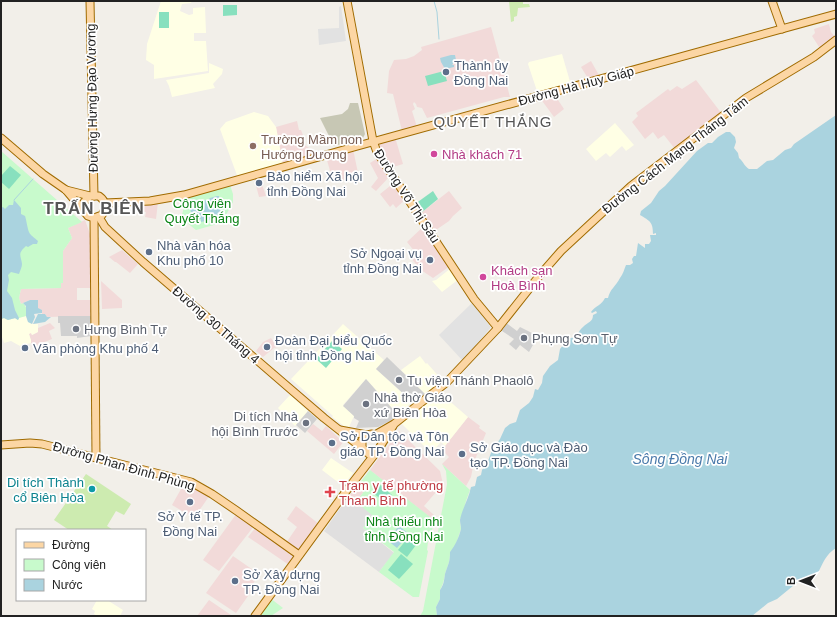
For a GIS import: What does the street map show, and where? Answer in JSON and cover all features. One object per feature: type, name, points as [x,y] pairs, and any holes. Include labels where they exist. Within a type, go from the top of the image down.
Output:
[{"type":"main road","name":"Đường Hưng Đạo Vương","points":[[90,1],[92,196]]},
{"type":"main road","name":"Đường Võ Thị Sáu","points":[[347,1],[373,141],[378,154],[474,299],[498,328]]},
{"type":"main road","points":[[772,1],[782,29]]},
{"type":"main road","name":"Đường Hà Huy Giáp","points":[[105,203],[160,200],[184,195],[373,141],[836,14]]},
{"type":"main road","name":"Đường Cách Mạng Tháng Tám","points":[[375,435],[394,424],[447,382],[498,328],[546,267],[561,251],[631,186],[732,108],[814,57],[836,40]]},
{"type":"main road","points":[[1,138],[43,174],[66,190],[88,216],[97,217],[104,212],[105,203],[101,197],[66,190]]},
{"type":"main road","points":[[84,211],[84,202],[92,196]]},
{"type":"main road","points":[[96,458],[97,217]]},
{"type":"main road","name":"Đường 30 Tháng 4","points":[[97,217],[105,228],[132,252],[338,430],[363,449]]},
{"type":"main road","name":"Đường Cách Mạng Tháng Tám","points":[[381,444],[394,424]]},
{"type":"main road","points":[[255,616],[360,473],[364,470],[381,444],[380,439],[375,435],[338,430]]},
{"type":"main road","points":[[360,473],[364,461],[362,440],[367,435]]},
{"type":"main road","name":"Đường Phan Đình Phùng","points":[[1,445],[30,443],[42,444],[184,480],[199,486],[299,555]]},
{"type":"main road","points":[[363,449],[369,454],[376,453]]},
{"type":"shaded area","points":[[161,1],[192,1],[191,3],[182,4],[180,11],[189,15],[193,14],[193,8],[205,7],[206,33],[194,33],[194,41],[206,41],[208,71],[154,79],[154,65],[146,60],[147,44]]},
{"type":"shaded area","points":[[341,6],[346,41],[319,45],[318,29],[339,28],[339,7]]},
{"type":"shaded area","points":[[829,24],[831,32],[836,38],[821,50],[812,36],[815,33],[814,29]]},
{"type":"shaded area","name":"Thành ủy Đồng Nai","points":[[491,27],[510,97],[504,97],[427,118],[422,108],[417,107],[414,102],[413,104],[415,109],[412,111],[417,127],[402,131],[393,94],[387,93],[389,71],[394,60],[406,59],[414,56],[422,50],[421,47]]},
{"type":"shaded area","points":[[562,54],[571,85],[538,94],[528,64],[529,62]]},
{"type":"shaded area","points":[[591,61],[600,77],[589,80],[581,67]]},
{"type":"shaded area","points":[[209,63],[223,69],[222,74],[213,84],[215,88],[172,97],[166,80],[209,73]]},
{"type":"shaded area","points":[[696,80],[722,114],[675,149],[664,135],[658,139],[653,132],[645,139],[632,122],[638,116],[636,113],[668,89],[670,91],[677,86],[682,89]]},
{"type":"shaded area","points":[[554,94],[564,109],[554,117],[540,98]]},
{"type":"shaded area","points":[[350,103],[358,103],[365,134],[363,138],[334,146],[320,118],[342,114],[348,109]]},
{"type":"shaded area","name":"Trường Mầm non Hướng Dương","points":[[254,112],[268,116],[276,127],[283,165],[238,178],[220,129],[226,122]]},
{"type":"shaded area","points":[[297,121],[299,130],[301,130],[304,138],[302,139],[303,144],[312,150],[314,156],[283,165],[276,127]]},
{"type":"shaded area","points":[[615,123],[634,145],[626,151],[622,146],[610,157],[606,153],[596,161],[586,149]]},
{"type":"shaded area","points":[[395,137],[403,164],[390,168],[376,143]]},
{"type":"shaded area","points":[[353,149],[358,173],[356,178],[346,181],[331,174],[326,157]]},
{"type":"shaded area","points":[[378,158],[390,176],[376,191],[371,187],[378,178],[370,163]]},
{"type":"shaded area","name":"Bảo hiểm Xã hội tỉnh Đồng Nai","points":[[259,176],[266,196],[259,197],[254,178]]},
{"type":"shaded area","points":[[395,182],[406,199],[396,208],[393,204],[390,207],[380,194]]},
{"type":"shaded area","points":[[449,191],[462,208],[449,221],[433,232],[421,213]]},
{"type":"shaded area","points":[[158,202],[156,219],[145,217],[146,212],[138,211],[138,204]]},
{"type":"shaded area","points":[[85,220],[90,234],[90,288],[77,288],[77,300],[90,300],[91,316],[47,317],[45,314],[42,314],[42,310],[38,309],[30,300],[21,304],[19,298],[21,289],[61,288],[61,283],[63,282],[63,251],[72,238],[68,228]]},
{"type":"shaded area","name":"Sở Ngoại vụ tỉnh Đồng Nai","points":[[424,226],[450,266],[433,278],[421,270],[410,257],[415,252],[407,242]]},
{"type":"shaded area","points":[[122,250],[138,264],[130,273],[109,257]]},
{"type":"shaded area","points":[[451,268],[459,279],[442,292],[432,281],[436,280]]},
{"type":"shaded area","points":[[101,281],[122,300],[122,308],[102,309]]},
{"type":"shaded area","points":[[472,303],[491,327],[463,361],[439,335]]},
{"type":"shaded area","points":[[26,316],[28,322],[38,324],[38,332],[32,335],[31,333],[29,334],[31,343],[20,346],[11,341],[4,343],[1,337],[1,319],[13,319]]},
{"type":"shaded area","name":"Hưng Bình Tự","points":[[58,316],[91,316],[91,336],[77,338],[77,336],[61,336]]},
{"type":"shaded area","name":"Phụng Sơn Tự","points":[[505,322],[517,331],[520,327],[538,336],[529,352],[520,345],[516,350],[509,344],[514,339],[499,329]]},
{"type":"shaded area","points":[[50,323],[55,328],[49,331],[52,339],[32,347],[29,334],[31,332],[32,335],[38,332],[38,328]]},
{"type":"shaded area","points":[[343,324],[384,360],[376,369],[412,402],[398,415],[366,379],[343,405],[354,416],[349,427],[344,426],[332,417],[333,416],[291,379]]},
{"type":"shaded area","name":"Đoàn Đại biểu Quốc hội tỉnh Đồng Nai","points":[[271,338],[277,347],[263,357],[256,351],[263,342]]},
{"type":"shaded area","points":[[420,356],[442,380],[425,394],[401,370]]},
{"type":"shaded area","name":"Tu viện Thánh Phaolô","points":[[387,357],[425,394],[414,403],[376,369]]},
{"type":"shaded area","name":"Nhà thờ Giáo xứ Biên Hòa","points":[[366,379],[398,415],[378,427],[356,428],[359,421],[354,418],[354,416],[343,406]]},
{"type":"shaded area","points":[[439,392],[468,417],[445,446],[441,442],[431,453],[400,422]]},
{"type":"shaded area","points":[[290,395],[308,411],[295,426],[278,408]]},
{"type":"shaded area","name":"Di tích Nhà hội Bình Trước","points":[[308,411],[317,419],[305,433],[296,425]]},
{"type":"shaded area","name":"Sở Giáo dục và Đào tạo TP. Đồng Nai","points":[[468,417],[480,426],[479,428],[486,433],[474,462],[471,477],[466,486],[442,464],[449,457],[443,451],[446,447],[445,446]]},
{"type":"shaded area","points":[[313,424],[322,431],[326,426],[344,441],[334,454],[307,431]]},
{"type":"shaded area","points":[[399,431],[440,471],[443,484],[424,506],[434,515],[431,518],[370,470]]},
{"type":"shaded area","points":[[331,458],[353,473],[343,486],[322,470]]},
{"type":"shaded area","name":"Sở Y tế TP. Đồng Nai","points":[[185,482],[210,495],[194,518],[172,505]]},
{"type":"shaded area","points":[[358,485],[365,490],[356,502],[349,496]]},
{"type":"shaded area","points":[[349,496],[373,515],[363,528],[394,553],[379,572],[324,531]]},
{"type":"shaded area","points":[[296,506],[319,524],[299,552],[286,543],[297,527],[287,519]]},
{"type":"shaded area","points":[[237,513],[254,526],[219,571],[203,560]]},
{"type":"shaded area","points":[[256,527],[296,555],[289,565],[248,537]]},
{"type":"shaded area","name":"Sở Xây dựng TP. Đồng Nai","points":[[233,556],[259,574],[251,587],[253,589],[236,613],[206,593]]},
{"type":"shaded area","name":"Sở Xây dựng TP. Đồng Nai","points":[[209,600],[231,615],[231,616],[197,616]]},
{"type":"shaded area","points":[[96,601],[109,601],[123,610],[120,616],[97,616],[94,614],[95,611],[92,609]]},
{"type":"green space","points":[[509,1],[523,1],[523,4],[529,4],[530,7],[518,8],[517,16],[514,17],[514,21],[511,22]]},
{"type":"green space","points":[[223,5],[237,5],[237,15],[223,16]]},
{"type":"green space","points":[[159,12],[169,12],[169,28],[159,28]]},
{"type":"green space","points":[[444,71],[447,81],[428,86],[425,76]]},
{"type":"green space","points":[[1,151],[82,222],[68,228],[72,238],[63,251],[63,283],[61,283],[61,288],[21,289],[19,298],[21,304],[23,303],[25,306],[27,312],[26,316],[19,318],[18,320],[15,318],[8,320],[4,318],[1,319]]},
{"type":"green space","points":[[10,166],[21,175],[9,189],[1,182],[1,176]]},
{"type":"green space","name":"Công viên Quyết Thắng","points":[[230,185],[233,194],[233,202],[226,215],[219,222],[196,230],[181,218],[183,211],[183,197]]},
{"type":"green space","points":[[433,191],[438,199],[421,213],[415,204]]},
{"type":"green space","points":[[332,341],[342,349],[326,368],[316,359]]},
{"type":"green space","points":[[442,464],[470,490],[460,520],[461,529],[455,547],[450,552],[449,561],[440,590],[440,599],[436,607],[437,616],[420,616],[423,611],[447,484],[446,471]]},
{"type":"green space","name":"Nhà thiếu nhi tỉnh Đồng Nai","points":[[370,470],[434,520],[430,541],[428,542],[428,551],[419,597],[413,597],[379,572],[394,552],[363,528],[372,515],[356,502],[365,490],[358,485]]},
{"type":"green space","name":"Di tích Thành cổ Biên Hòa","points":[[86,474],[131,504],[124,515],[116,511],[107,526],[112,529],[68,529],[54,520]]},
{"type":"green space","points":[[379,484],[392,495],[386,503],[373,493]]},
{"type":"green space","points":[[411,534],[419,541],[407,557],[398,550]]},
{"type":"green space","points":[[401,554],[413,564],[399,579],[388,570]]},
{"type":"green space","points":[[270,598],[283,608],[271,616],[257,616]]},
{"type":"water","points":[[455,55],[456,60],[452,65],[454,65],[454,67],[445,69],[440,58]]},
{"type":"water","name":"Sông Đồng Nai","points":[[836,115],[836,548],[827,556],[818,573],[815,575],[812,574],[799,581],[777,599],[768,603],[752,616],[437,616],[436,607],[440,599],[440,590],[443,584],[450,552],[461,529],[460,520],[471,487],[475,486],[477,477],[481,475],[492,450],[500,439],[505,428],[516,422],[520,410],[529,403],[533,397],[535,389],[538,390],[542,383],[543,376],[550,366],[558,360],[560,349],[569,338],[576,336],[581,329],[591,321],[593,315],[597,313],[596,311],[591,312],[605,298],[608,298],[610,292],[622,275],[626,265],[633,263],[632,259],[636,256],[638,243],[645,248],[645,244],[649,244],[651,241],[650,235],[656,235],[656,233],[653,234],[650,222],[640,215],[641,211],[651,203],[659,191],[697,151],[708,143],[712,143],[726,132],[730,132],[735,137],[736,142],[734,148],[746,167],[749,169],[757,169],[767,161],[773,160],[785,150],[791,148],[794,144]]},
{"type":"water","points":[[219,196],[220,200],[225,203],[224,207],[220,209],[221,217],[201,222],[201,219],[192,216],[190,208],[197,201],[208,200]]},
{"type":"water","points":[[14,200],[21,208],[21,214],[25,216],[31,235],[38,241],[37,244],[33,244],[28,247],[26,246],[21,251],[20,255],[22,265],[19,274],[11,272],[8,275],[9,280],[7,291],[12,298],[19,318],[18,320],[15,318],[8,320],[4,318],[1,319],[1,208],[3,207],[5,209],[9,205],[13,205]]},
{"type":"water","points":[[30,300],[38,300],[38,308],[42,310],[42,313],[34,314],[35,317],[32,324],[28,322],[26,316],[26,306],[23,303]]},
{"type":"water","points":[[38,314],[45,314],[47,317],[51,317],[45,322],[33,324]]},
{"type":"water","points":[[399,526],[409,534],[397,548],[387,540]]},
{"type":"waterway","points":[[434,1],[437,12],[439,39]]},
{"type":"waterway","points":[[14,200],[33,179]]},
{"type":"place","name":"Thành ủy Đồng Nai","points":[[446,72]]},
{"type":"place","name":"Trường Mầm non Hướng Dương","points":[[253,146]]},
{"type":"place","name":"Nhà khách 71","points":[[434,154]]},
{"type":"place","name":"Bảo hiểm Xã hội tỉnh Đồng Nai","points":[[259,183]]},
{"type":"place","name":"Nhà văn hóa Khu phố 10","points":[[149,252]]},
{"type":"place","name":"Sở Ngoại vụ tỉnh Đồng Nai","points":[[430,260]]},
{"type":"place","name":"Khách sạn Hoà Bình","points":[[483,277]]},
{"type":"place","name":"Hưng Bình Tự","points":[[76,329]]},
{"type":"place","name":"Phụng Sơn Tự","points":[[524,338]]},
{"type":"place","name":"Đoàn Đại biểu Quốc hội tỉnh Đồng Nai","points":[[267,347]]},
{"type":"place","name":"Văn phòng Khu phố 4","points":[[25,348]]},
{"type":"place","name":"Tu viện Thánh Phaolô","points":[[399,380]]},
{"type":"place","name":"Nhà thờ Giáo xứ Biên Hòa","points":[[366,404]]},
{"type":"place","name":"Di tích Nhà hội Bình Trước","points":[[306,423]]},
{"type":"place","name":"Sở Dân tộc và Tôn giáo TP. Đồng Nai","points":[[332,443]]},
{"type":"place","name":"Sở Giáo dục và Đào tạo TP. Đồng Nai","points":[[462,454]]},
{"type":"place","name":"Di tích Thành cổ Biên Hòa","points":[[92,489]]},
{"type":"place","name":"Trạm y tế phường Thanh Bình","points":[[330,492]]},
{"type":"place","name":"Sở Y tế TP. Đồng Nai","points":[[190,502]]},
{"type":"place","name":"Sở Xây dựng TP. Đồng Nai","points":[[235,581]]},
{"type":"district","name":"QUYẾT THẮNG","points":[[493,121]]},
{"type":"district","name":"TRẤN BIÊN","points":[[94,208]]}]
